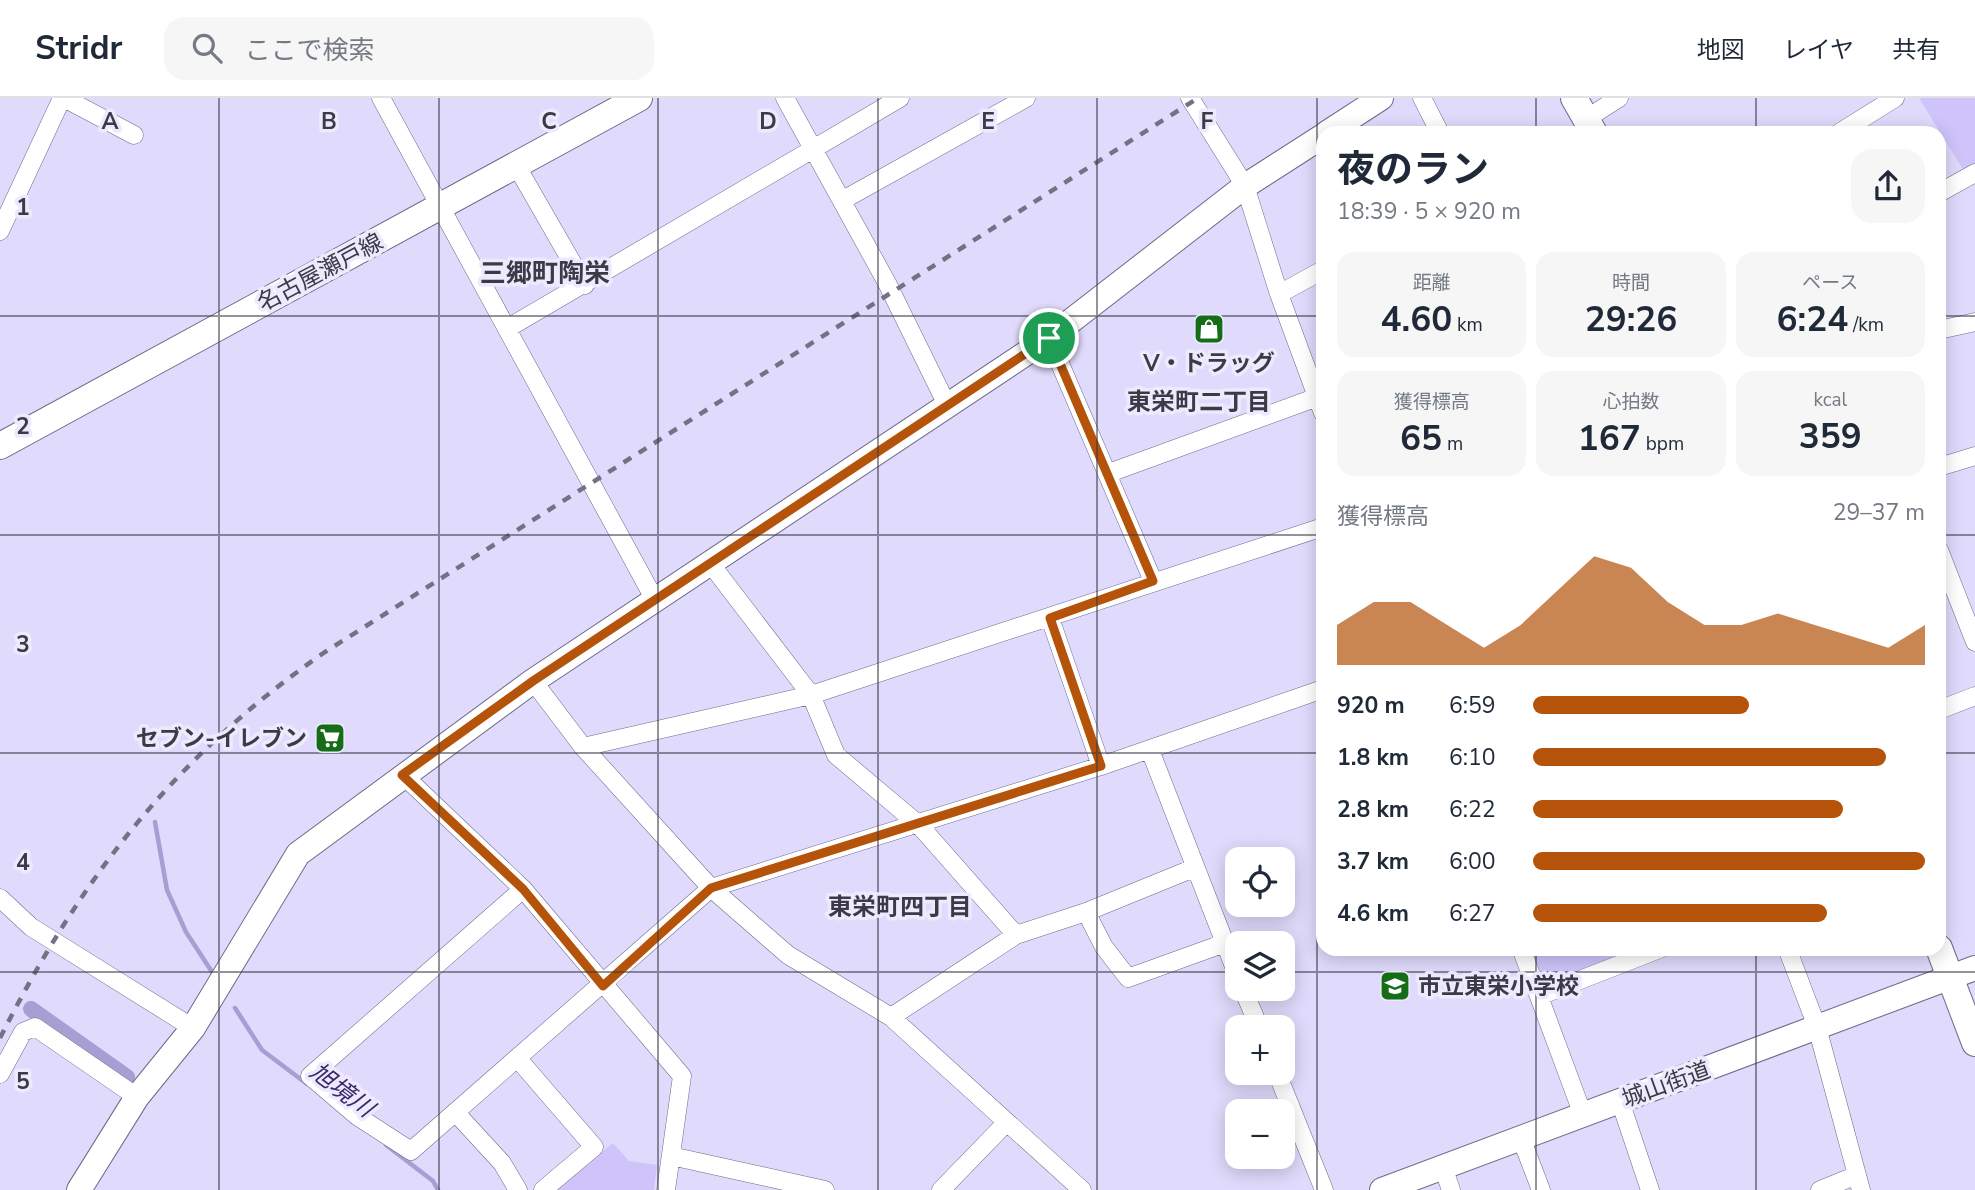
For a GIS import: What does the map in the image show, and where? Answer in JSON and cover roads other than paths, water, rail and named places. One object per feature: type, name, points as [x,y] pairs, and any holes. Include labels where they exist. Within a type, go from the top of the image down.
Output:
[{"type":"main road","name":"名古屋瀬戸線","points":[[0,446],[639,98]]},
{"type":"main road","points":[[1946,956],[1962,976],[1975,1043]]},
{"type":"street","points":[[0,231],[63,98],[134,135]]},
{"type":"street","points":[[381,98],[656,602]]},
{"type":"street","points":[[785,98],[843,200],[948,407]]},
{"type":"street","points":[[508,328],[900,98]]},
{"type":"street","points":[[843,200],[1026,98]]},
{"type":"street","points":[[1190,98],[1245,186],[1279,294],[1316,388]]},
{"type":"street","points":[[1337,126],[1381,98]]},
{"type":"street","points":[[1422,98],[1436,126]]},
{"type":"street","points":[[1584,117],[1619,98]]},
{"type":"street","points":[[1850,126],[1895,98]]},
{"type":"street","points":[[79,1190],[137,1097],[193,1028],[298,854],[533,681],[656,602],[710,563],[1049,338],[1245,186],[1316,140]]},
{"type":"street","points":[[516,165],[585,285]]},
{"type":"street","points":[[1946,189],[1975,173]]},
{"type":"street","points":[[1279,294],[1316,274]]},
{"type":"street","points":[[1946,328],[1975,322]]},
{"type":"street","points":[[1049,338],[1109,472],[1153,581]]},
{"type":"street","points":[[1109,472],[1316,403]]},
{"type":"street","points":[[1946,465],[1975,456]]},
{"type":"street","points":[[583,747],[811,695],[1316,529]]},
{"type":"street","points":[[710,563],[811,695],[836,755],[919,825],[1016,935]]},
{"type":"street","points":[[1946,568],[1975,642]]},
{"type":"street","points":[[1050,618],[1101,766]]},
{"type":"street","points":[[533,681],[583,747],[711,888],[788,955],[891,1017],[1082,1190]]},
{"type":"street","points":[[523,889],[310,1076],[358,1116],[411,1152],[603,986],[711,888],[1101,766],[1316,691]]},
{"type":"street","points":[[1946,707],[1975,696]]},
{"type":"street","points":[[1086,912],[1104,947],[1128,978],[1225,943],[1150,750]]},
{"type":"street","points":[[402,775],[523,889],[682,1076],[666,1190]]},
{"type":"street","points":[[891,1017],[1016,935],[1086,912],[1194,868]]},
{"type":"street","points":[[0,898],[31,927],[193,1028]]},
{"type":"street","points":[[1524,956],[1583,1115]]},
{"type":"street","points":[[1539,996],[1642,956]]},
{"type":"street","points":[[1790,956],[1817,1027],[1859,1182],[1820,1190]]},
{"type":"street","name":"城山街道","points":[[1382,1190],[1447,1179],[1521,1138],[1817,1027],[1962,976],[1975,968]]},
{"type":"street","points":[[0,1074],[23,1032],[35,1027],[137,1097]]},
{"type":"street","points":[[518,1059],[594,1147],[543,1190]]},
{"type":"street","points":[[1282,1085],[1324,1190]]},
{"type":"street","points":[[1620,1101],[1650,1190]]},
{"type":"street","points":[[456,1114],[502,1163],[518,1190]]},
{"type":"street","points":[[941,1190],[1007,1122]]},
{"type":"street","points":[[1521,1138],[1541,1190]]},
{"type":"street","points":[[671,1156],[825,1190]]},
{"type":"waterway","name":"旭境川","points":[[155,822],[167,890],[186,932],[214,975]]},
{"type":"waterway","name":"旭境川","points":[[235,1008],[262,1050],[307,1084]]},
{"type":"waterway","points":[[31,1009],[127,1077]]},
{"type":"waterway","name":"旭境川","points":[[386,1145],[433,1181],[438,1190]]},
{"type":"railway","points":[[0,1038],[31,979],[99,872],[177,778],[271,692],[325,652],[1198,98]]},
{"type":"place","name":"V・ドラッグ","points":[[1209,329]]},
{"type":"place","name":"セブン-イレブン","points":[[330,738]]},
{"type":"place","name":"市立東栄小学校","points":[[1395,986]]},
{"type":"district","name":"三郷町陶栄","points":[[545,273]]},
{"type":"district","name":"東栄町二丁目","points":[[1199,402]]},
{"type":"district","name":"東栄町四丁目","points":[[900,907]]}]
